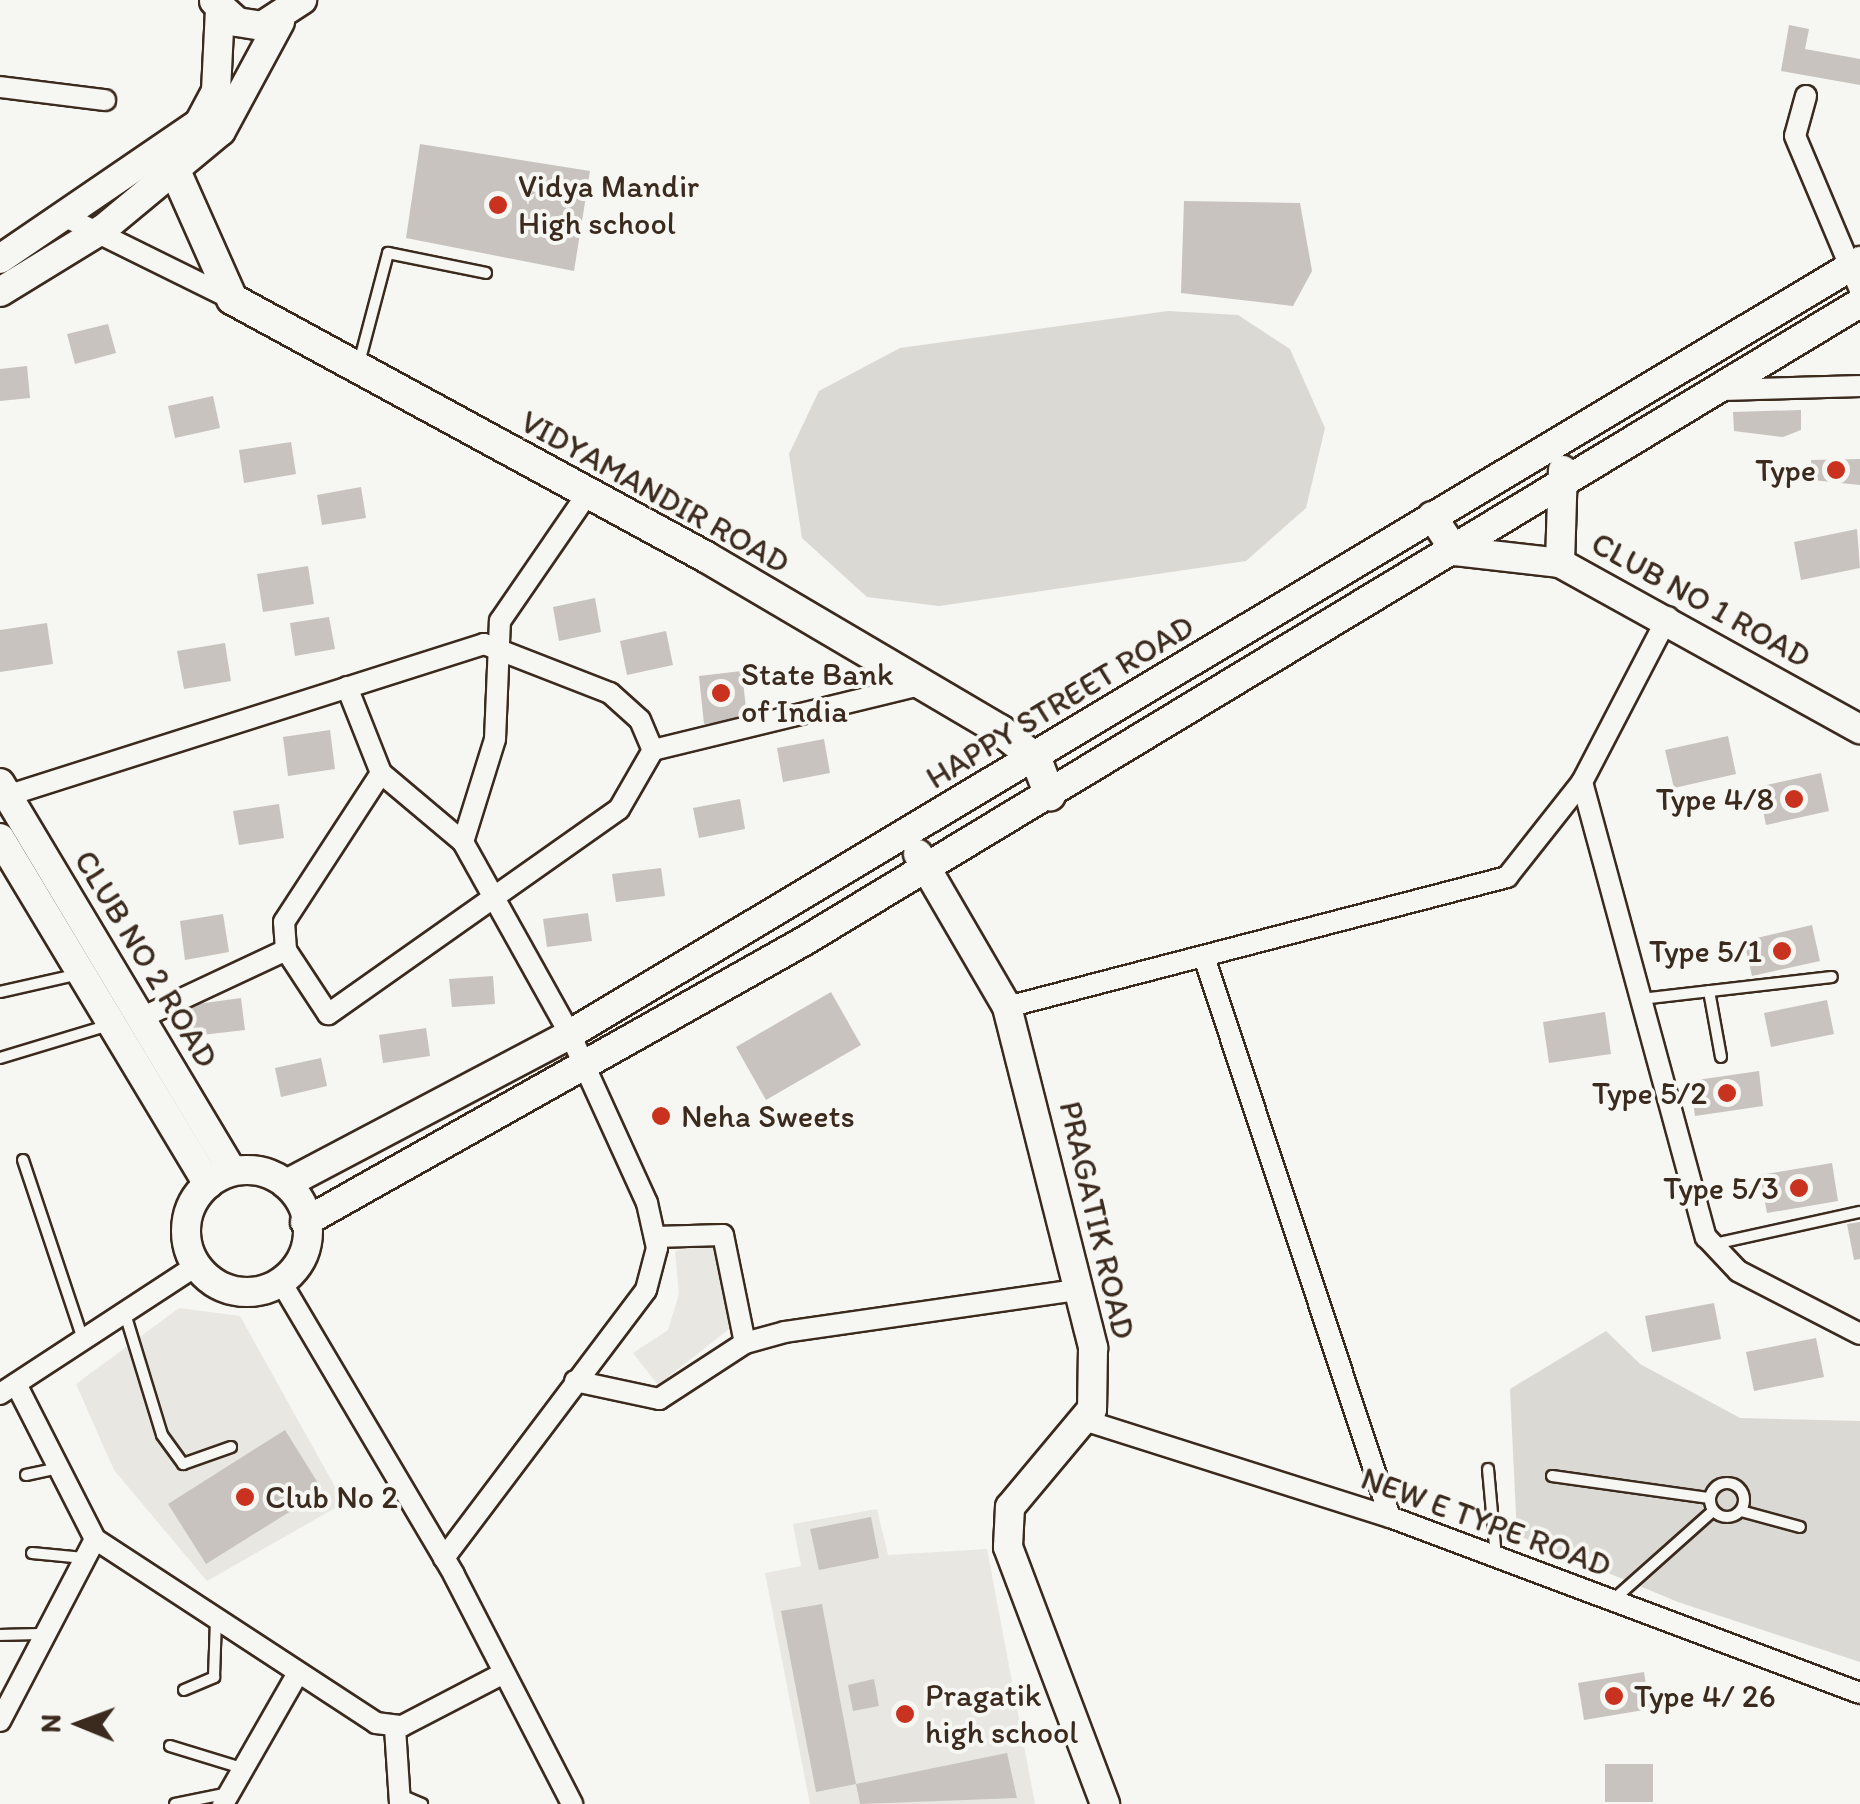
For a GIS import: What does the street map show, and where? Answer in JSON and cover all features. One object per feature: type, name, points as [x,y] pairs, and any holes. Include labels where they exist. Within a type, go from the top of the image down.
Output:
[{"type":"main road","points":[[167,165],[232,299]]},
{"type":"main road","name":"VIDYAMANDIR ROAD","points":[[232,299],[588,493],[1036,759]]},
{"type":"main road","points":[[1036,759],[1050,796]]},
{"type":"street","points":[[0,292],[102,229],[167,165],[241,106],[280,22],[302,0]]},
{"type":"street","points":[[217,5],[237,22],[280,22]]},
{"type":"street","points":[[0,258],[167,165],[216,91],[217,5]]},
{"type":"street","points":[[0,86],[105,100]]},
{"type":"street","points":[[1806,96],[1795,136],[1857,273]]},
{"type":"street","points":[[68,218],[102,229],[232,299]]},
{"type":"street","name":"HAPPY STREET ROAD","points":[[286,1184],[570,1034],[1036,759],[1561,439],[1857,273]]},
{"type":"street","points":[[305,1222],[586,1070],[1050,796],[1860,303]]},
{"type":"street","points":[[1711,394],[1742,385],[1860,386]]},
{"type":"street","points":[[1560,564],[1561,439]]},
{"type":"street","points":[[463,842],[495,739],[496,646],[506,608],[588,493]]},
{"type":"street","points":[[1432,516],[1455,551]]},
{"type":"street","name":"CLUB NO 1 ROAD","points":[[1455,551],[1560,564],[1668,618],[1860,728]]},
{"type":"street","points":[[1006,1007],[1507,877],[1582,782],[1668,618]]},
{"type":"street","points":[[2,792],[348,687],[464,647],[496,646],[610,694],[640,720],[653,750]]},
{"type":"street","points":[[382,773],[290,907],[286,950],[328,1014],[618,809],[653,750],[916,686]]},
{"type":"street","points":[[348,687],[382,773],[463,842],[490,898],[570,1034],[655,1238],[646,1290],[444,1558]]},
{"type":"street","points":[[1081,731],[1094,769]]},
{"type":"street","points":[[1582,782],[1710,1244],[1738,1271],[1860,1334]]},
{"type":"street","points":[[995,783],[1008,820]]},
{"type":"street","name":"CLUB NO 2 ROAD","points":[[2,792],[141,1018],[220,1178]]},
{"type":"street","name":"PRAGATIK ROAD","points":[[908,835],[1006,1007],[1093,1348],[1087,1421]]},
{"type":"street","name":"CLUB NO 2 ROAD","points":[[0,838],[112,1024],[220,1178]]},
{"type":"street","points":[[141,1018],[286,950]]},
{"type":"street","points":[[1204,958],[1390,1517]]},
{"type":"street","points":[[220,1178],[286,1184],[305,1222],[302,1260],[281,1282],[234,1291],[197,1265],[188,1218],[220,1178]]},
{"type":"street","points":[[655,1238],[723,1234],[746,1343]]},
{"type":"street","points":[[197,1265],[126,1317],[82,1340],[8,1389],[58,1468],[90,1549],[216,1619],[298,1673],[395,1728]]},
{"type":"street","points":[[281,1282],[444,1558],[572,1804]]},
{"type":"street","points":[[576,1381],[659,1400],[746,1343],[1077,1290]]},
{"type":"street","points":[[1087,1421],[1010,1507],[1008,1547],[1106,1804]]},
{"type":"street","name":"NEW E TYPE ROAD","points":[[1087,1421],[1390,1517],[1860,1692]]},
{"type":"street","points":[[0,1719],[90,1549]]},
{"type":"street","points":[[226,1798],[298,1673]]},
{"type":"street","points":[[395,1728],[502,1674]]},
{"type":"street","points":[[395,1728],[400,1799]]},
{"type":"lane","points":[[358,369],[388,253],[486,273]]},
{"type":"lane","points":[[0,992],[82,974]]},
{"type":"lane","points":[[1642,999],[1832,977]]},
{"type":"lane","points":[[1709,991],[1721,1057]]},
{"type":"lane","points":[[0,1058],[112,1024]]},
{"type":"lane","points":[[22,1160],[82,1340]]},
{"type":"lane","points":[[1710,1244],[1860,1212]]},
{"type":"lane","points":[[126,1317],[162,1435],[183,1464],[231,1446]]},
{"type":"lane","points":[[26,1475],[58,1468]]},
{"type":"lane","points":[[1488,1468],[1496,1556]]},
{"type":"lane","points":[[1552,1476],[1709,1498]]},
{"type":"lane","points":[[1713,1511],[1709,1498],[1715,1487],[1737,1484],[1741,1511]]},
{"type":"lane","points":[[1613,1600],[1713,1511],[1741,1511],[1800,1527]]},
{"type":"lane","points":[[32,1552],[90,1549]]},
{"type":"lane","points":[[184,1690],[214,1676],[216,1619]]},
{"type":"lane","points":[[0,1635],[46,1634]]},
{"type":"lane","points":[[170,1746],[243,1769]]},
{"type":"lane","points":[[176,1804],[226,1798]]},
{"type":"lane","points":[[400,1799],[422,1804]]},
{"type":"shaded area","points":[[1168,311],[1238,315],[1290,349],[1325,428],[1306,508],[1246,561],[939,606],[867,597],[802,538],[789,454],[819,391],[900,348]]},
{"type":"shaded area","points":[[715,1244],[729,1329],[658,1385],[633,1353],[668,1330],[679,1294],[675,1251]]},
{"type":"shaded area","name":"Club No 2","points":[[179,1308],[240,1316],[344,1503],[207,1581],[114,1470],[76,1384]]},
{"type":"shaded area","points":[[1606,1331],[1640,1364],[1740,1418],[1860,1421],[1860,1662],[1678,1602],[1517,1535],[1510,1389]]},
{"type":"shaded area","name":"Pragatik high school","points":[[877,1509],[888,1555],[987,1549],[1035,1804],[810,1804],[765,1573],[801,1566],[793,1524]]},
{"type":"building","points":[[1789,25],[1809,29],[1805,49],[1860,59],[1860,85],[1781,71]]},
{"type":"building","name":"Vidya Mandir High school","points":[[420,144],[590,171],[574,271],[406,238]]},
{"type":"building","points":[[1184,201],[1300,203],[1312,271],[1293,306],[1181,293]]},
{"type":"building","points":[[108,324],[116,353],[75,364],[67,334]]},
{"type":"building","points":[[27,366],[30,398],[0,401],[0,369]]},
{"type":"building","points":[[213,396],[220,428],[175,438],[168,406]]},
{"type":"building","points":[[1801,410],[1801,430],[1783,437],[1734,431],[1733,412]]},
{"type":"building","points":[[291,442],[296,474],[244,483],[239,450]]},
{"type":"building","name":"Type","points":[[1860,459],[1860,485],[1812,480],[1811,460]]},
{"type":"building","points":[[361,487],[366,518],[322,525],[317,495]]},
{"type":"building","points":[[1857,529],[1860,568],[1801,580],[1794,542]]},
{"type":"building","points":[[308,566],[314,604],[263,612],[257,574]]},
{"type":"building","points":[[595,598],[601,632],[559,641],[553,607]]},
{"type":"building","points":[[329,617],[335,649],[295,656],[290,623]]},
{"type":"building","points":[[47,623],[53,664],[0,672],[0,630]]},
{"type":"building","points":[[666,631],[673,665],[627,675],[620,641]]},
{"type":"building","points":[[225,643],[231,681],[184,689],[177,651]]},
{"type":"building","points":[[742,671],[747,719],[704,724],[699,676]]},
{"type":"building","points":[[330,730],[335,769],[288,776],[283,737]]},
{"type":"building","points":[[1728,736],[1736,774],[1674,788],[1665,750]]},
{"type":"building","points":[[824,739],[830,773],[783,782],[777,748]]},
{"type":"building","name":"Type 4/8","points":[[1821,773],[1829,811],[1766,825],[1758,787]]},
{"type":"building","points":[[740,799],[745,829],[699,838],[693,808]]},
{"type":"building","points":[[279,804],[284,838],[239,845],[233,811]]},
{"type":"building","points":[[661,868],[665,896],[616,902],[612,874]]},
{"type":"building","points":[[588,913],[592,941],[547,947],[543,919]]},
{"type":"building","points":[[223,914],[229,952],[185,960],[180,921]]},
{"type":"building","name":"Type 5/1","points":[[1812,925],[1820,961],[1752,976],[1744,941]]},
{"type":"building","points":[[493,976],[495,1004],[452,1007],[449,979]]},
{"type":"building","points":[[831,992],[861,1045],[766,1100],[736,1047]]},
{"type":"building","points":[[241,998],[245,1030],[193,1036],[190,1005]]},
{"type":"building","points":[[1827,1000],[1834,1034],[1771,1047],[1764,1013]]},
{"type":"building","points":[[1605,1012],[1611,1054],[1549,1063],[1543,1022]]},
{"type":"building","points":[[426,1028],[430,1056],[383,1063],[379,1035]]},
{"type":"building","points":[[321,1058],[327,1086],[281,1097],[275,1068]]},
{"type":"building","name":"Type 5/2","points":[[1759,1071],[1763,1106],[1695,1116],[1690,1081]]},
{"type":"building","name":"Type 5/3","points":[[1832,1163],[1838,1201],[1767,1213],[1760,1175]]},
{"type":"building","points":[[1860,1222],[1860,1259],[1854,1260],[1847,1224]]},
{"type":"building","points":[[1714,1303],[1721,1339],[1652,1352],[1645,1316]]},
{"type":"building","points":[[1816,1338],[1824,1377],[1754,1391],[1746,1352]]},
{"type":"building","name":"Club No 2","points":[[285,1430],[323,1491],[206,1564],[168,1504]]},
{"type":"building","points":[[871,1517],[879,1558],[819,1570],[810,1529]]},
{"type":"building","points":[[822,1604],[856,1784],[816,1792],[781,1611]]},
{"type":"building","name":"Type 4/ 26","points":[[1644,1672],[1650,1709],[1584,1720],[1578,1683]]},
{"type":"building","points":[[874,1679],[879,1706],[853,1711],[848,1685]]},
{"type":"building","points":[[1007,1753],[1017,1798],[860,1804],[856,1784]]},
{"type":"building","points":[[1605,1764],[1653,1764],[1653,1802],[1605,1802]]},
{"type":"place","name":"Vidya Mandir High school","points":[[498,205]]},
{"type":"place","name":"Type","points":[[1836,470]]},
{"type":"place","name":"State Bank of India","points":[[721,693]]},
{"type":"place","name":"Type 4/8","points":[[1794,799]]},
{"type":"place","name":"Type 5/1","points":[[1782,951]]},
{"type":"place","name":"Type 5/2","points":[[1727,1093]]},
{"type":"place","name":"Neha Sweets","points":[[661,1116]]},
{"type":"place","name":"Type 5/3","points":[[1799,1188]]},
{"type":"place","name":"Club No 2","points":[[245,1497]]},
{"type":"place","name":"Type 4/ 26","points":[[1614,1696]]},
{"type":"place","name":"Pragatik high school","points":[[905,1714]]}]
